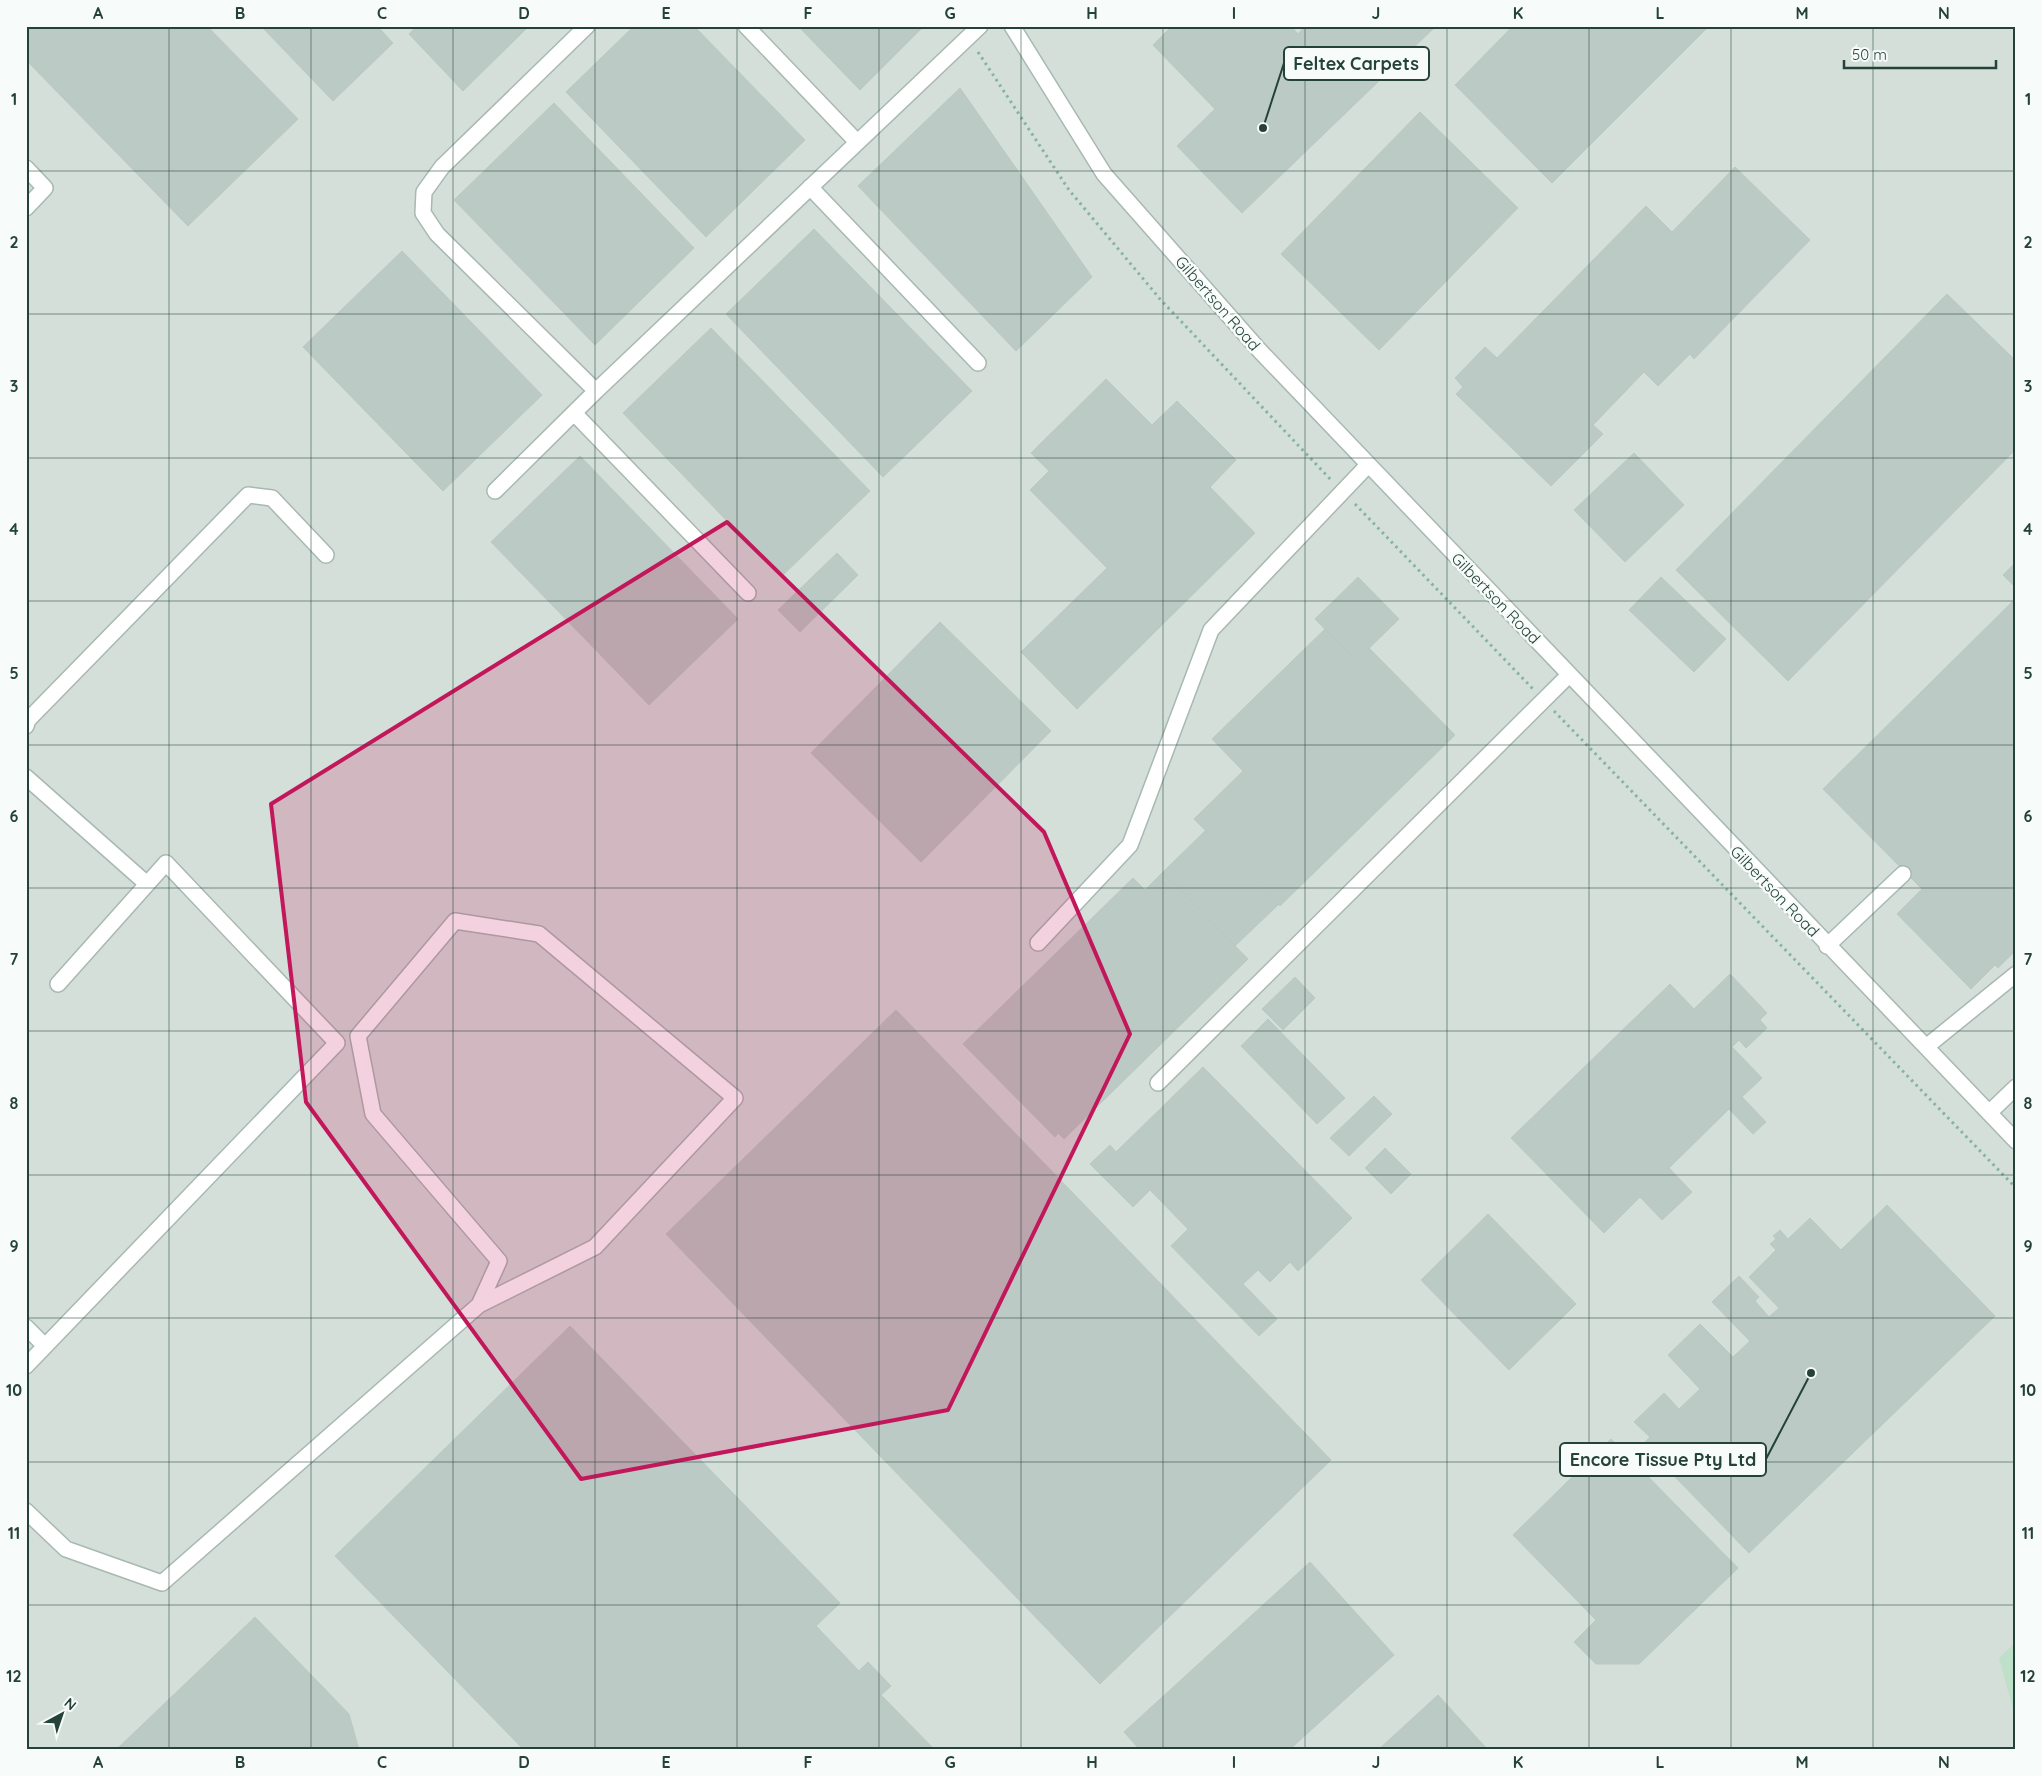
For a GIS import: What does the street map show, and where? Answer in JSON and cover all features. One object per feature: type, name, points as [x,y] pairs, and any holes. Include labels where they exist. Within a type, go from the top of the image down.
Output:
[{"type":"street","points":[[587,26],[442,167],[424,192],[424,213],[437,234],[596,391]]},
{"type":"street","points":[[746,26],[857,142]]},
{"type":"street","name":"Gilbertson Road","points":[[1012,26],[1104,174],[1260,351],[1827,946],[1989,1112],[2014,1134]]},
{"type":"street","points":[[495,491],[596,391],[974,31]]},
{"type":"street","points":[[26,168],[45,188],[26,208]]},
{"type":"street","points":[[810,187],[978,363]]},
{"type":"street","points":[[574,413],[748,593]]},
{"type":"street","points":[[1038,943],[1130,845],[1211,630],[1368,465]]},
{"type":"street","points":[[26,726],[28,720],[248,495],[272,498],[326,555]]},
{"type":"street","points":[[1158,1083],[1569,675]]},
{"type":"street","points":[[26,777],[146,884]]},
{"type":"street","points":[[26,1366],[337,1042],[166,863],[58,984]]},
{"type":"street","points":[[1827,946],[1903,874]]},
{"type":"street","points":[[26,1511],[66,1549],[162,1583],[479,1305],[595,1248],[735,1098],[540,934],[455,921],[358,1036],[373,1114],[499,1261],[479,1305]]},
{"type":"street","points":[[1926,1047],[2016,974]]},
{"type":"street","points":[[1989,1112],[2016,1087]]},
{"type":"street","points":[[26,1327],[45,1346]]},
{"type":"path","points":[[974,31],[1011,105],[1069,190],[1160,299],[1342,492],[2016,1188]]},
{"type":"highlighted area","points":[[727,522],[1044,832],[1130,1034],[948,1410],[581,1479],[306,1102],[271,804]]},
{"type":"shaded area","points":[[26,26],[2016,26],[2016,1750],[26,1750]]},
{"type":"green space","points":[[2016,1642],[2016,1720],[1999,1658]]},
{"type":"building","points":[[26,26],[207,26],[298,119],[188,226],[26,60]]},
{"type":"building","points":[[261,26],[377,26],[393,43],[333,101]]},
{"type":"building","points":[[417,26],[529,26],[463,91],[409,34]]},
{"type":"building","points":[[634,26],[694,26],[805,140],[706,237],[566,92]]},
{"type":"building","points":[[798,26],[923,26],[923,27],[860,90]]},
{"type":"building","points":[[1172,26],[1291,26],[1298,34],[1305,26],[1436,26],[1242,213],[1177,146],[1215,109],[1153,45]]},
{"type":"building","points":[[1513,26],[1709,26],[1552,183],[1455,85]]},
{"type":"building","points":[[960,88],[1092,277],[1016,351],[858,186]]},
{"type":"building","points":[[554,103],[694,248],[595,345],[454,200]]},
{"type":"building","points":[[1420,112],[1518,208],[1379,350],[1281,254]]},
{"type":"building","points":[[1735,167],[1810,240],[1694,359],[1690,354],[1658,386],[1644,372],[1593,425],[1603,434],[1551,486],[1456,394],[1463,387],[1455,378],[1485,347],[1497,358],[1646,206],[1672,232]]},
{"type":"building","points":[[814,229],[972,391],[883,477],[726,314]]},
{"type":"building","points":[[402,251],[542,395],[443,491],[303,347]]},
{"type":"building","points":[[1947,294],[2016,361],[2016,449],[1788,681],[1676,570]]},
{"type":"building","points":[[711,328],[870,491],[781,577],[623,413]]},
{"type":"building","points":[[1106,379],[1152,425],[1177,401],[1236,460],[1210,487],[1255,533],[1077,709],[1021,652],[1107,568],[1030,490],[1049,471],[1031,453]]},
{"type":"building","points":[[1634,453],[1684,505],[1625,562],[1574,510]]},
{"type":"building","points":[[580,456],[738,619],[649,705],[491,542]]},
{"type":"building","points":[[837,553],[858,575],[800,632],[778,610]]},
{"type":"building","points":[[2016,562],[2016,588],[2003,575]]},
{"type":"building","points":[[1358,577],[1399,619],[1356,661],[1315,619]]},
{"type":"building","points":[[1661,577],[1726,639],[1694,672],[1629,610]]},
{"type":"building","points":[[2016,598],[2016,950],[1998,968],[1995,965],[1971,989],[1897,914],[1922,889],[1823,789]]},
{"type":"building","points":[[940,622],[1051,731],[921,862],[811,753]]},
{"type":"building","points":[[1325,629],[1356,661],[1369,648],[1455,735],[1280,906],[1194,819],[1243,771],[1212,739]]},
{"type":"building","points":[[1205,831],[1278,905],[1235,946],[1163,872]]},
{"type":"building","points":[[1163,872],[1248,959],[1064,1139],[1058,1133],[1055,1137],[963,1044],[1133,878],[1145,890]]},
{"type":"building","points":[[1730,974],[1767,1013],[1760,1020],[1767,1028],[1746,1048],[1739,1040],[1732,1047],[1762,1078],[1742,1097],[1766,1122],[1753,1134],[1729,1109],[1669,1168],[1692,1192],[1662,1220],[1640,1197],[1604,1233],[1511,1138],[1670,984],[1694,1009]]},
{"type":"building","points":[[1295,977],[1315,998],[1283,1030],[1262,1009]]},
{"type":"building","points":[[896,1010],[1331,1460],[1100,1684],[666,1234]]},
{"type":"building","points":[[1268,1019],[1345,1098],[1317,1124],[1241,1046]]},
{"type":"building","points":[[1203,1067],[1352,1218],[1298,1271],[1290,1262],[1270,1282],[1258,1270],[1243,1284],[1277,1319],[1259,1336],[1171,1246],[1188,1229],[1150,1190],[1133,1207],[1090,1164],[1110,1145],[1116,1152]]},
{"type":"building","points":[[1374,1096],[1392,1114],[1349,1156],[1330,1138]]},
{"type":"building","points":[[1385,1148],[1411,1174],[1391,1194],[1365,1168]]},
{"type":"building","points":[[1887,1205],[1995,1316],[1749,1553],[1643,1444],[1650,1437],[1634,1422],[1664,1393],[1679,1409],[1700,1389],[1668,1355],[1700,1324],[1733,1357],[1750,1341],[1712,1302],[1739,1276],[1759,1297],[1755,1301],[1769,1317],[1779,1308],[1749,1277],[1776,1250],[1770,1244],[1776,1239],[1773,1236],[1780,1230],[1788,1239],[1810,1218],[1841,1250]]},
{"type":"building","points":[[1488,1214],[1576,1304],[1509,1370],[1421,1280]]},
{"type":"building","points":[[570,1326],[840,1603],[816,1626],[859,1671],[868,1662],[891,1686],[881,1695],[935,1750],[524,1750],[335,1556]]},
{"type":"building","points":[[1611,1439],[1738,1568],[1639,1664],[1596,1664],[1574,1642],[1596,1620],[1513,1535]]},
{"type":"building","points":[[1310,1562],[1394,1655],[1289,1750],[1140,1750],[1124,1732]]},
{"type":"building","points":[[255,1617],[349,1714],[359,1750],[119,1750],[118,1748]]},
{"type":"building","points":[[1438,1695],[1488,1750],[1378,1750]]},
{"type":"place","name":"Feltex Carpets","points":[[1263,128]]},
{"type":"place","name":"Encore Tissue Pty Ltd","points":[[1811,1373]]}]
